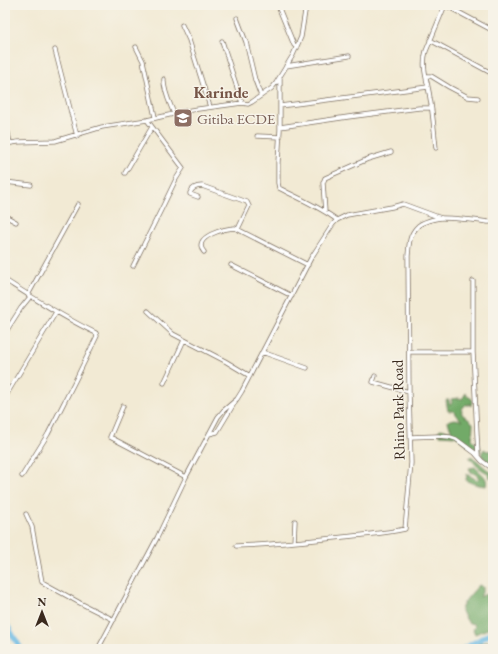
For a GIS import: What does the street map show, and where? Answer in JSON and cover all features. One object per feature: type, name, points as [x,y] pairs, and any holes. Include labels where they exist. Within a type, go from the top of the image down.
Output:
[{"type":"street","points":[[5,144],[18,142],[55,141],[77,136],[102,127],[147,120],[155,117],[210,107],[242,103],[248,104],[272,88],[297,48],[302,37],[306,5]]},
{"type":"street","points":[[436,148],[424,58],[445,5],[490,29]]},
{"type":"street","points":[[278,6],[294,45],[297,48]]},
{"type":"street","points":[[237,18],[246,42],[255,80],[261,96]]},
{"type":"street","points":[[182,25],[189,40],[210,107]]},
{"type":"street","points":[[430,40],[493,74]]},
{"type":"street","points":[[222,41],[242,103]]},
{"type":"street","points":[[136,47],[143,61],[155,117]]},
{"type":"street","points":[[55,50],[77,136]]},
{"type":"street","points":[[286,66],[349,56]]},
{"type":"street","points":[[426,76],[431,76],[468,97],[478,98]]},
{"type":"street","points":[[280,77],[280,137],[278,162],[279,188],[326,212],[337,220]]},
{"type":"street","points":[[164,79],[164,84],[174,114]]},
{"type":"street","points":[[280,106],[428,87]]},
{"type":"street","points":[[280,127],[419,108],[431,108]]},
{"type":"street","points":[[133,266],[176,179],[183,168],[147,120]]},
{"type":"street","points":[[5,123],[10,143]]},
{"type":"street","points":[[125,173],[152,127]]},
{"type":"street","points":[[257,136],[280,137]]},
{"type":"street","points":[[326,212],[323,183],[325,178],[368,159],[391,152]]},
{"type":"street","points":[[5,182],[31,185]]},
{"type":"street","points":[[198,197],[190,194],[191,190],[195,187],[202,186],[247,202],[249,206],[238,229]]},
{"type":"street","points":[[5,333],[29,296],[78,204]]},
{"type":"street","points":[[209,434],[217,432],[237,399],[311,258],[337,220],[347,215],[403,204],[441,218]]},
{"type":"street","points":[[5,216],[16,222]]},
{"type":"street","name":"Rhino Park Road","points":[[236,546],[262,545],[394,532],[405,529],[411,463],[409,392],[409,243],[413,232],[422,222],[441,218],[489,222],[493,221]]},
{"type":"street","points":[[204,252],[201,246],[206,238],[213,233],[233,228],[238,229],[308,266]]},
{"type":"street","points":[[231,265],[292,296]]},
{"type":"street","points":[[5,280],[56,312],[96,332],[97,335],[97,338],[48,434],[22,476]]},
{"type":"street","points":[[473,281],[473,352],[478,455]]},
{"type":"street","points":[[148,311],[168,330],[250,376]]},
{"type":"street","points":[[5,397],[56,312]]},
{"type":"street","points":[[164,383],[184,340]]},
{"type":"street","points":[[262,352],[307,368]]},
{"type":"street","points":[[409,352],[473,352]]},
{"type":"street","points":[[375,376],[373,382],[409,392]]},
{"type":"street","points":[[98,649],[157,538],[186,477],[209,434],[221,413],[237,399]]},
{"type":"street","points":[[123,406],[110,437],[186,477]]},
{"type":"street","points":[[410,438],[450,437],[456,439],[478,455],[482,461],[493,469]]},
{"type":"street","points":[[26,514],[32,527],[42,582],[114,620]]},
{"type":"street","points":[[294,542],[296,520]]},
{"type":"green space","points":[[466,393],[466,395],[472,399],[473,402],[471,406],[470,403],[468,406],[467,404],[463,407],[462,414],[473,423],[472,439],[480,447],[480,452],[456,436],[440,435],[438,432],[440,429],[451,431],[448,421],[452,419],[462,421],[453,411],[448,411],[446,400],[449,400],[450,405],[452,403],[451,399],[462,399]]},
{"type":"green space","points":[[484,449],[487,451],[493,450],[493,466],[483,458],[481,454]]},
{"type":"green space","points":[[471,456],[492,473],[493,477],[490,478],[487,473],[477,466],[469,458]]},
{"type":"green space","points":[[475,467],[484,475],[487,483],[486,486],[475,484],[466,480],[467,474],[477,480],[479,479],[477,475],[471,472],[469,468]]},
{"type":"green space","points":[[479,585],[483,587],[480,597],[486,594],[488,596],[486,599],[487,601],[489,601],[492,597],[493,590],[493,627],[475,634],[473,630],[475,626],[473,623],[469,624],[461,610],[466,600]]},
{"type":"green space","points":[[493,641],[493,649],[472,649],[478,644]]},
{"type":"waterway","points":[[5,622],[21,649]]},
{"type":"waterway","points":[[463,649],[493,632]]},
{"type":"place","name":"Gitiba ECDE","points":[[183,118]]},
{"type":"district","name":"Karinde","points":[[221,92]]}]
